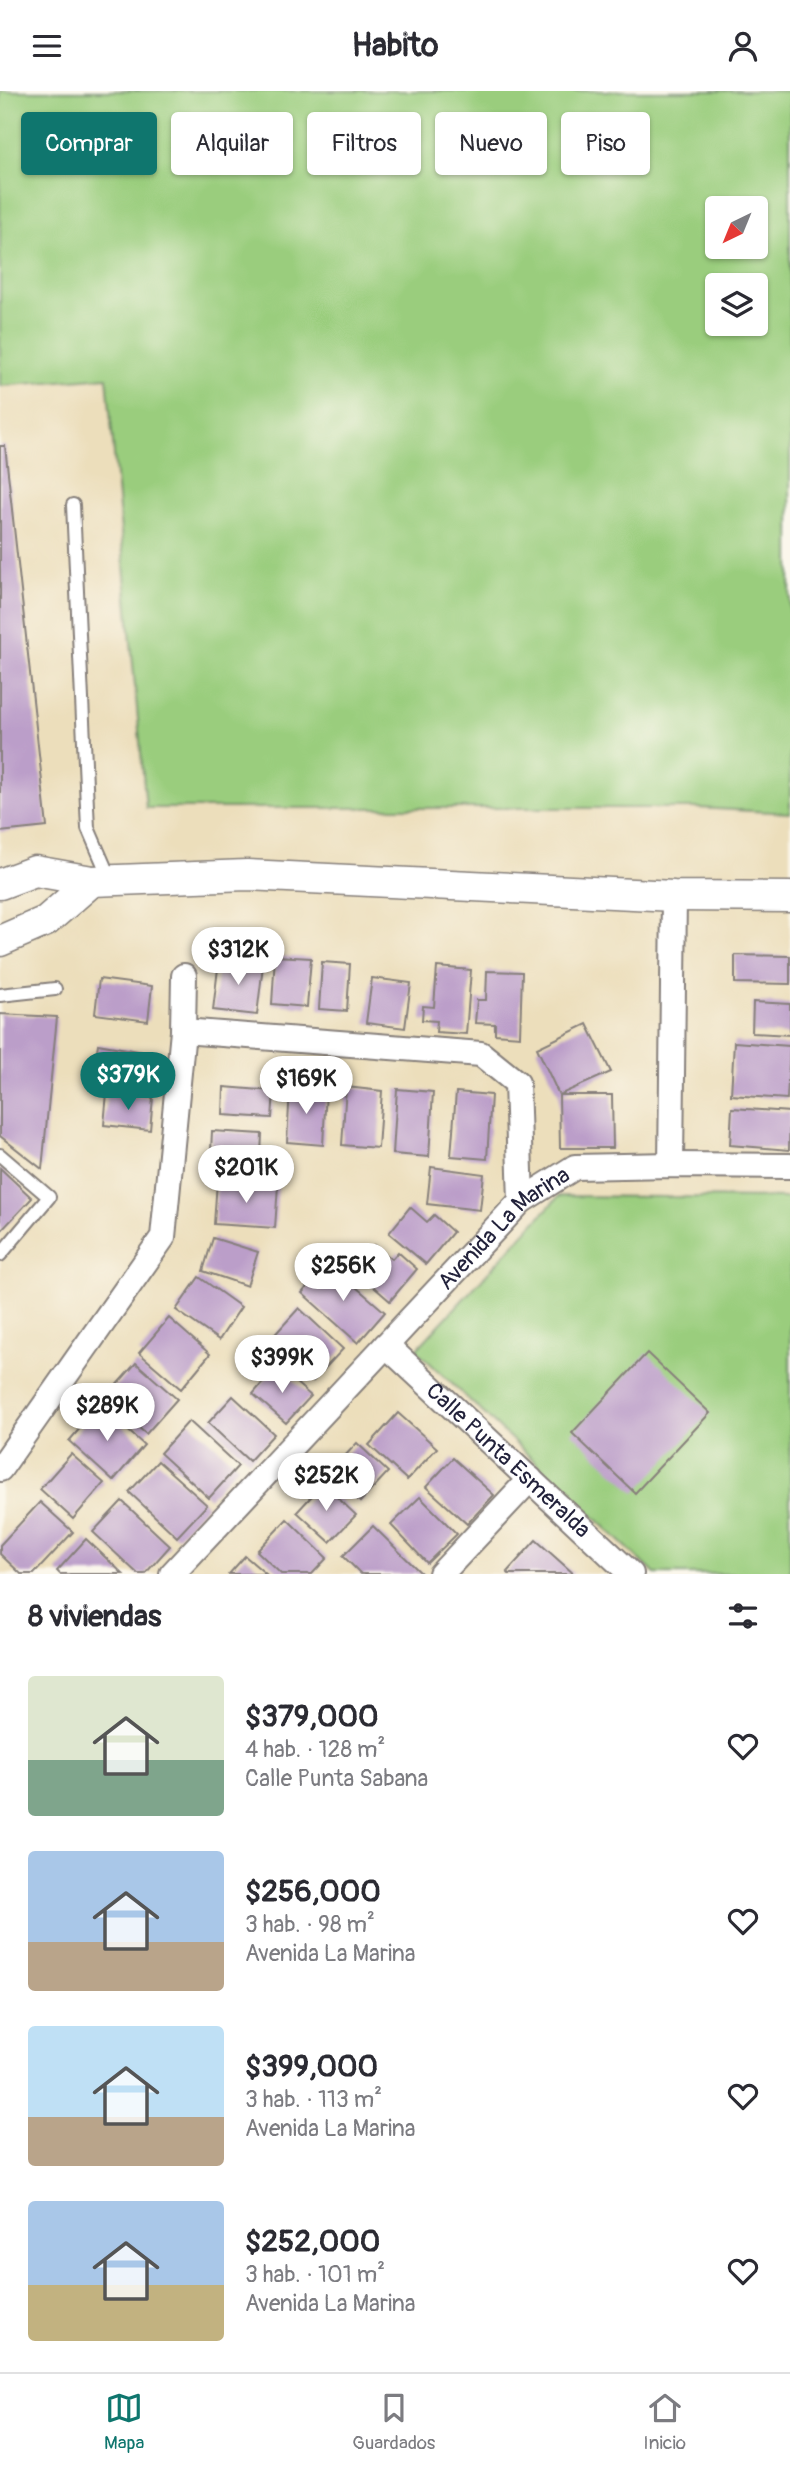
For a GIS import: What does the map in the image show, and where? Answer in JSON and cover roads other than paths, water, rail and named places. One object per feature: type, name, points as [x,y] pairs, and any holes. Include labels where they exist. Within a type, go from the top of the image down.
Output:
[{"type":"street","points":[[0,884],[35,871],[101,880],[247,876],[674,896],[790,897]]},
{"type":"street","points":[[0,941],[46,921],[101,880]]},
{"type":"street","points":[[671,1165],[674,896]]},
{"type":"street","points":[[0,1469],[163,1237],[183,1031],[184,976]]},
{"type":"street","points":[[183,1031],[481,1054],[517,1083],[521,1201]]},
{"type":"street","name":"Avenida La Marina","points":[[172,1574],[521,1201],[575,1167],[790,1167]]},
{"type":"street","name":"Calle Punta Esmeralda","points":[[386,1345],[631,1574]]},
{"type":"street","points":[[441,1574],[530,1479]]},
{"type":"lane","points":[[73,505],[88,828],[101,880]]},
{"type":"lane","points":[[0,995],[55,989]]},
{"type":"lane","points":[[0,1155],[49,1197],[0,1255]]}]
